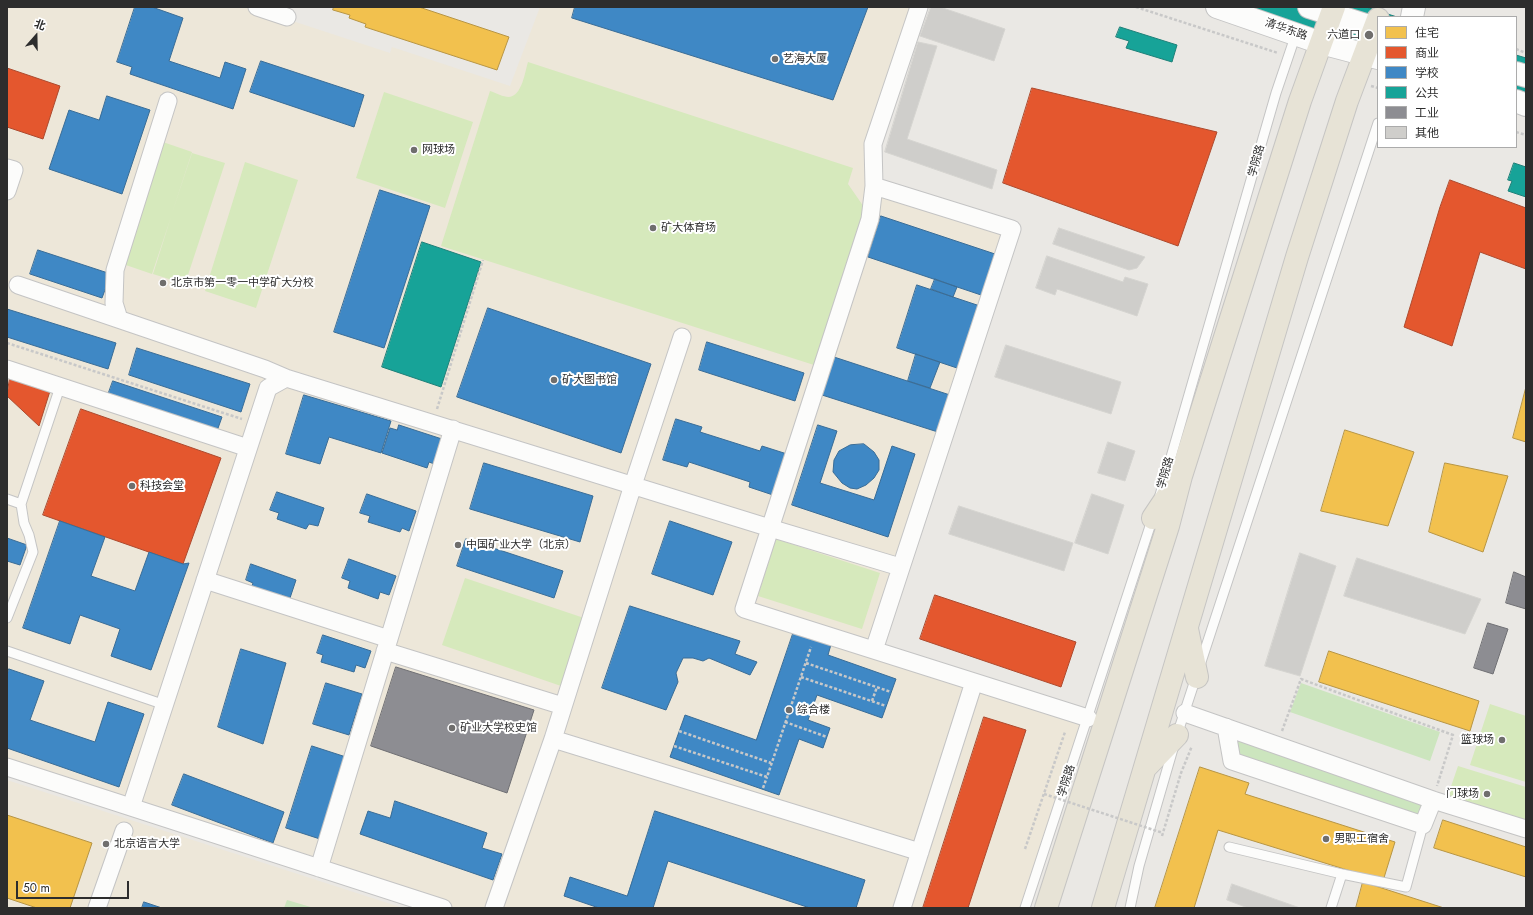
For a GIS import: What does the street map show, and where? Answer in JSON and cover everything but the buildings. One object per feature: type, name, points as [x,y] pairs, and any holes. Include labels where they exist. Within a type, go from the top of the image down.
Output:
[{"type":"main road","name":"清华东路","points":[[1217,7],[1321,43],[1372,56]]},
{"type":"main road","points":[[1296,34],[1304,7]]},
{"type":"main road","points":[[1103,908],[1297,257],[1347,101],[1355,80],[1372,56],[1377,23],[1333,10],[1309,7]]},
{"type":"main road","name":"学院路","points":[[1046,908],[1168,526],[1181,476],[1300,101],[1333,10]]},
{"type":"main road","points":[[1153,518],[1181,476]]},
{"type":"main road","points":[[1187,626],[1196,677]]},
{"type":"main road","points":[[1144,769],[1186,738]]},
{"type":"street","points":[[257,7],[288,12]]},
{"type":"street","points":[[919,7],[873,144],[874,186],[870,219],[744,609],[1088,718]]},
{"type":"street","points":[[119,319],[114,304],[115,270],[168,101]]},
{"type":"street","points":[[7,168],[14,170],[7,191]]},
{"type":"street","points":[[874,186],[1012,229],[874,650]]},
{"type":"street","points":[[18,284],[265,369],[286,378],[900,567]]},
{"type":"street","points":[[494,908],[563,706],[633,485],[682,337]]},
{"type":"street","points":[[7,369],[248,448]]},
{"type":"street","points":[[131,807],[268,388],[286,378]]},
{"type":"street","points":[[319,868],[453,429]]},
{"type":"street","points":[[205,580],[563,706]]},
{"type":"street","points":[[902,908],[974,682]]},
{"type":"street","points":[[1185,713],[1226,726],[1433,800],[1526,830]]},
{"type":"street","points":[[1226,726],[1232,761],[1423,825],[1433,800]]},
{"type":"street","points":[[552,739],[920,852]]},
{"type":"street","points":[[7,767],[443,908]]},
{"type":"street","points":[[97,908],[124,831]]},
{"type":"lane","name":"学院路","points":[[1025,908],[1153,518],[1276,93],[1296,34]]},
{"type":"lane","points":[[1130,908],[1139,866],[1186,738],[1185,713],[1196,677],[1377,126]]},
{"type":"lane","points":[[7,618],[9,606],[33,552],[24,523],[21,504],[60,387]]},
{"type":"lane","points":[[7,499],[21,504]]},
{"type":"lane","points":[[7,651],[164,705]]},
{"type":"lane","points":[[1230,847],[1342,874],[1406,887],[1423,825]]},
{"type":"lane","points":[[1331,908],[1342,874]]},
{"type":"path","points":[[1136,7],[1288,56]]},
{"type":"path","points":[[1355,80],[1377,88]]},
{"type":"path","points":[[432,423],[483,260]]},
{"type":"path","points":[[7,343],[256,423]]},
{"type":"path","points":[[674,746],[767,777],[813,642]]},
{"type":"path","points":[[806,663],[891,692]]},
{"type":"path","points":[[801,677],[886,706]]},
{"type":"path","points":[[1278,745],[1301,679],[1453,735],[1433,800]]},
{"type":"path","points":[[872,701],[877,687]]},
{"type":"path","points":[[785,722],[827,737]]},
{"type":"path","points":[[679,731],[771,763]]},
{"type":"path","points":[[1025,849],[1065,732]]},
{"type":"path","points":[[1160,840],[1181,773],[1186,738]]},
{"type":"path","points":[[1044,794],[1163,833]]},
{"type":"shaded area","name":"中国矿业大学（北京）","points":[[7,7],[250,7],[390,53],[392,47],[510,86],[540,7],[913,7],[873,144],[874,186],[1012,229],[874,650],[1088,718],[1025,908],[441,908],[7,767]]},
{"type":"shaded area","name":"北京语言大学","points":[[7,780],[403,908],[7,908]]},
{"type":"green space","name":"矿大体育场","points":[[528,62],[853,168],[848,184],[866,210],[814,365],[441,246],[490,91],[507,97],[513,96],[517,93],[522,83]]},
{"type":"green space","name":"网球场","points":[[384,92],[473,122],[445,208],[356,178]]},
{"type":"green space","points":[[160,141],[192,152],[172,213],[192,153],[225,163],[185,284],[153,274],[171,217],[152,274],[120,263]]},
{"type":"green space","points":[[245,162],[298,180],[256,308],[205,291]]},
{"type":"green space","points":[[776,539],[880,573],[862,629],[758,596]]},
{"type":"green space","points":[[465,578],[584,618],[561,686],[442,645]]},
{"type":"green space","points":[[1301,683],[1440,732],[1430,761],[1290,712]]},
{"type":"green space","name":"篮球场","points":[[1490,704],[1526,716],[1526,782],[1470,765]]},
{"type":"green space","points":[[1237,735],[1426,801],[1420,822],[1230,754]]},
{"type":"green space","name":"门球场","points":[[1458,766],[1526,787],[1526,825],[1446,801]]},
{"type":"green space","points":[[287,900],[314,908],[284,908]]},
{"type":"place","name":"六道口","points":[[1369,35]]},
{"type":"place","name":"艺海大厦","points":[[775,59]]},
{"type":"place","name":"网球场","points":[[414,150]]},
{"type":"place","name":"矿大体育场","points":[[653,228]]},
{"type":"place","name":"北京市第一零一中学矿大分校","points":[[163,283]]},
{"type":"place","name":"矿大图书馆","points":[[554,380]]},
{"type":"place","name":"科技会堂","points":[[132,486]]},
{"type":"place","name":"中国矿业大学（北京）","points":[[458,545]]},
{"type":"place","name":"综合楼","points":[[789,710]]},
{"type":"place","name":"矿业大学校史馆","points":[[452,728]]},
{"type":"place","name":"篮球场","points":[[1502,740]]},
{"type":"place","name":"门球场","points":[[1487,794]]},
{"type":"place","name":"男职工宿舍","points":[[1326,839]]},
{"type":"place","name":"北京语言大学","points":[[106,844]]}]
